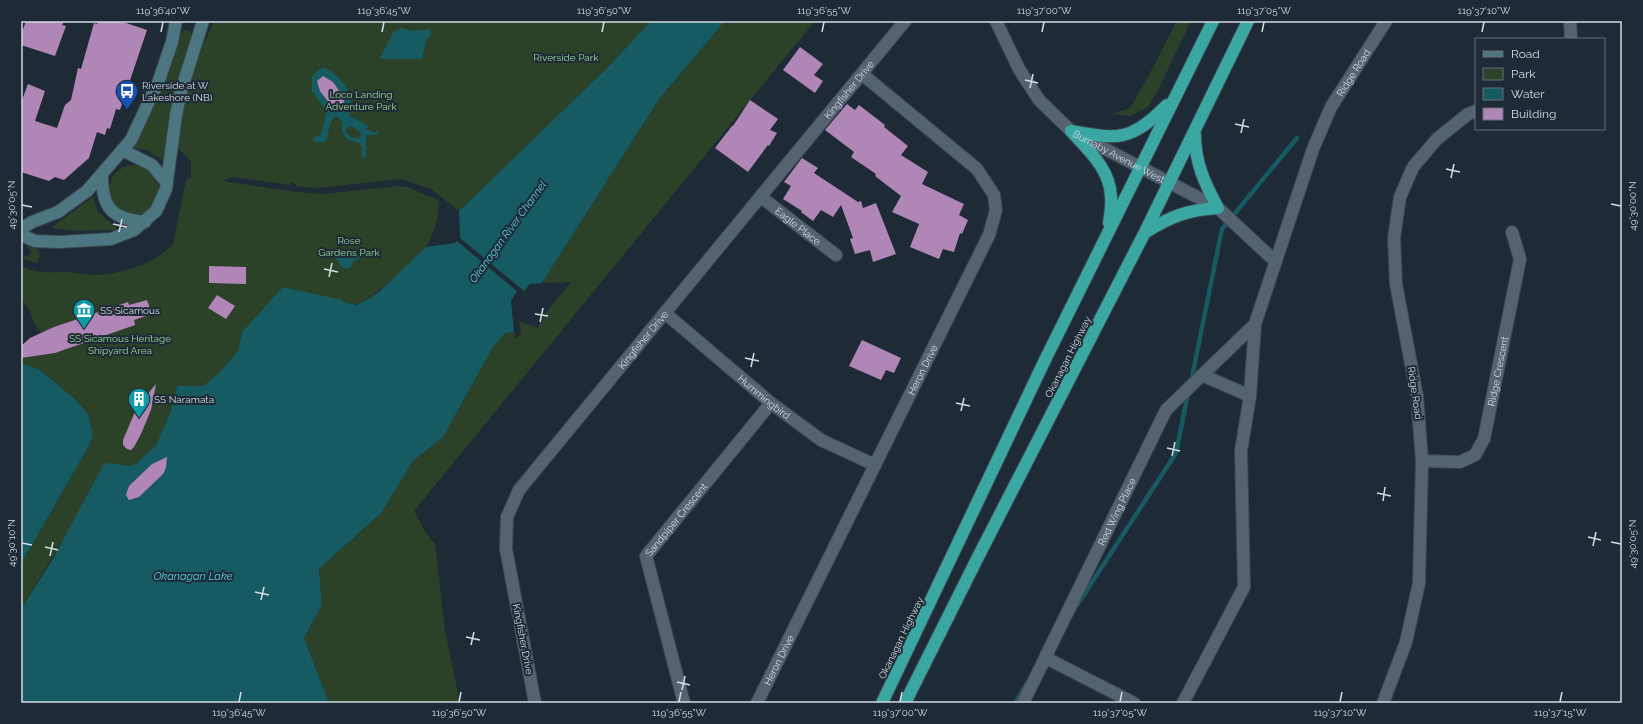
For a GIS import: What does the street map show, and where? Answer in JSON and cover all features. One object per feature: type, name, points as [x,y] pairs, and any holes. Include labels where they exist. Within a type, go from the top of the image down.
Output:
[{"type":"highway","name":"Okanagan Highway","points":[[882,703],[1044,362],[1139,167],[1213,21]]},
{"type":"highway","name":"Okanagan Highway","points":[[905,703],[978,557],[1145,232],[1248,21]]},
{"type":"highway","points":[[1071,131],[1108,138],[1130,134],[1152,120],[1175,96]]},
{"type":"highway","points":[[1071,131],[1096,158],[1108,177],[1112,198],[1109,230]]},
{"type":"highway","points":[[1145,232],[1178,214],[1196,209],[1218,208],[1200,170],[1195,152],[1195,132]]},
{"type":"street","points":[[21,229],[32,222],[58,212],[74,202],[102,176],[131,140],[148,105],[172,42],[176,21]]},
{"type":"street","points":[[21,235],[35,241],[99,241],[124,235],[145,222],[156,211],[161,203],[167,183],[180,95],[203,21]]},
{"type":"street","name":"Kingfisher Drive","points":[[535,703],[506,549],[507,517],[519,490],[905,21]]},
{"type":"street","name":"Burnaby Avenue West","points":[[996,21],[1019,69],[1039,100],[1071,131],[1218,208],[1274,261]]},
{"type":"street","name":"Ridge Road","points":[[1274,261],[1313,149],[1331,107],[1386,21]]},
{"type":"street","points":[[1570,21],[1570,38]]},
{"type":"street","name":"Heron Drive","points":[[757,703],[989,235],[996,210],[994,195],[977,169],[862,74]]},
{"type":"street","name":"Ridge Road","points":[[1383,703],[1406,642],[1419,583],[1422,461],[1417,396],[1396,284],[1394,238],[1400,197],[1416,164],[1437,139],[1468,114],[1475,111]]},
{"type":"street","points":[[122,150],[152,165],[167,183]]},
{"type":"street","points":[[102,176],[104,198],[110,210],[124,219],[145,222]]},
{"type":"street","name":"Eagle Place","points":[[761,197],[836,255]]},
{"type":"street","name":"Ridge Crescent","points":[[1422,461],[1460,462],[1475,455],[1484,439],[1520,259],[1512,232]]},
{"type":"street","points":[[1183,703],[1244,587],[1241,451],[1250,396],[1255,324],[1274,261]]},
{"type":"street","name":"Hummingbird","points":[[665,314],[771,403],[822,440],[875,465]]},
{"type":"street","name":"Red Wing Place","points":[[1023,703],[1166,410],[1255,324]]},
{"type":"street","points":[[1202,375],[1250,396]]},
{"type":"street","name":"Sandpiper Crescent","points":[[684,703],[646,556],[771,403]]},
{"type":"street","points":[[1046,658],[1134,703]]},
{"type":"green space","points":[[214,21],[651,21],[609,66],[459,211],[431,189],[401,179],[317,188],[295,186],[296,184],[291,182],[290,185],[232,177],[222,181],[297,192],[323,194],[398,186],[407,187],[438,200],[438,217],[426,247],[394,278],[364,301],[358,304],[343,302],[242,332],[238,351],[220,372],[204,386],[177,386],[170,413],[156,445],[137,463],[130,466],[110,463],[21,609],[21,564],[90,444],[93,435],[88,414],[75,399],[38,369],[21,363],[21,346],[41,333],[33,321],[31,313],[24,302],[21,293],[21,267],[34,271],[102,275],[124,271],[146,263],[156,258],[173,244],[186,180],[191,178],[191,161],[176,146],[187,91],[197,58]]},
{"type":"green space","points":[[725,21],[815,21],[414,511],[425,532],[435,543],[445,630],[460,703],[329,703],[304,638],[322,605],[319,569],[381,513],[413,461],[443,437],[493,347],[505,333],[514,332],[515,339],[521,334],[519,321],[538,328],[544,315],[571,282],[542,283],[659,99]]},
{"type":"green space","points":[[1177,21],[1191,21],[1159,88],[1148,107],[1130,116],[1111,114],[1130,108]]},
{"type":"green space","points":[[185,30],[190,31],[192,35],[171,112],[164,161],[146,150],[132,148],[158,92],[180,34]]},
{"type":"green space","points":[[134,165],[144,167],[152,172],[157,180],[159,190],[157,200],[152,208],[144,213],[134,215],[124,213],[116,208],[111,200],[109,190],[111,180],[116,172],[124,167]]},
{"type":"green space","points":[[93,197],[98,212],[116,227],[116,230],[77,231],[51,228]]},
{"type":"green space","points":[[28,246],[36,248],[40,254],[37,263],[23,259],[24,256],[29,257],[32,251],[27,248]]},
{"type":"water","name":"Okanagan River Channel","points":[[651,21],[725,21],[659,99],[542,283],[530,284],[524,291],[460,238],[459,211],[609,66]]},
{"type":"water","points":[[401,28],[413,31],[430,29],[431,35],[426,40],[422,58],[380,59],[393,32]]},
{"type":"water","points":[[324,68],[329,70],[343,82],[350,98],[351,107],[349,116],[363,123],[364,125],[367,124],[368,127],[366,129],[374,132],[379,131],[377,135],[366,135],[366,157],[361,157],[362,148],[359,143],[351,140],[343,134],[343,122],[336,116],[330,124],[325,142],[314,142],[313,139],[321,134],[327,112],[312,91],[312,77],[318,70]],"holes":[[[351,126],[360,132],[361,136],[359,139],[351,137],[345,131],[346,128]]]},
{"type":"water","name":"Okanagan Lake","points":[[457,241],[517,291],[511,301],[514,332],[505,333],[493,347],[443,437],[413,461],[381,513],[319,569],[322,605],[304,638],[329,703],[21,703],[21,609],[51,562],[104,464],[110,463],[130,466],[137,463],[156,445],[170,413],[177,386],[203,386],[220,372],[238,351],[242,332],[283,287],[342,300],[343,302],[356,305],[380,291],[426,247],[455,243]]},
{"type":"water","points":[[359,251],[363,257],[353,262],[349,269],[343,268],[334,257],[338,253],[349,255]]},
{"type":"water","points":[[21,363],[38,369],[75,399],[88,414],[93,435],[90,444],[21,564]]},
{"type":"building","points":[[26,21],[64,21],[62,25],[66,26],[55,56],[21,45],[21,35]]},
{"type":"building","points":[[98,21],[120,21],[147,30],[120,110],[116,109],[110,129],[107,128],[105,135],[97,132],[89,158],[64,180],[55,177],[49,181],[21,172],[21,103],[28,84],[45,91],[35,121],[57,128],[65,105],[71,100],[78,68],[81,69],[94,23],[97,24]]},
{"type":"building","points":[[800,47],[823,64],[814,75],[823,81],[815,93],[783,70]]},
{"type":"building","points":[[323,76],[333,82],[344,98],[343,111],[332,107],[320,91],[317,81]]},
{"type":"building","points":[[750,100],[778,119],[770,130],[777,133],[769,146],[768,145],[748,172],[715,148],[733,126]]},
{"type":"building","points":[[847,104],[855,110],[859,105],[885,125],[884,127],[908,146],[901,155],[928,172],[922,184],[964,204],[959,215],[968,220],[962,234],[960,233],[954,252],[943,249],[939,259],[910,247],[919,224],[892,212],[901,196],[875,176],[876,174],[851,157],[854,152],[825,130]]},
{"type":"building","points":[[802,158],[818,168],[814,173],[858,202],[861,201],[863,208],[876,203],[896,254],[873,262],[870,250],[855,254],[850,239],[853,238],[841,205],[833,217],[821,210],[813,221],[801,212],[802,211],[783,199],[791,186],[784,182]]},
{"type":"building","points":[[209,266],[246,267],[246,284],[209,283]]},
{"type":"building","points":[[217,295],[235,306],[226,319],[208,308]]},
{"type":"building","name":"SS Sicamous","points":[[147,300],[152,314],[134,320],[135,325],[55,353],[21,358],[21,346],[30,338],[54,327],[128,302],[129,305]]},
{"type":"building","points":[[862,340],[901,358],[894,373],[886,370],[881,380],[849,366]]},
{"type":"building","name":"SS Naramata","points":[[156,384],[151,410],[141,434],[134,447],[131,450],[127,449],[123,445],[123,440],[137,407]]},
{"type":"building","points":[[167,457],[166,468],[163,474],[139,497],[129,500],[126,495],[129,486],[152,464]]},
{"type":"waterway","points":[[1191,382],[1222,229],[1297,138]]},
{"type":"waterway","points":[[1074,610],[1176,453],[1188,393]]},
{"type":"waterway","points":[[1015,703],[1027,683]]},
{"type":"place","name":"Riverside at W Lakeshore (NB)","points":[[127,110]]},
{"type":"place","name":"SS Sicamous","points":[[84,330]]},
{"type":"place","name":"SS Naramata","points":[[139,418]]},
{"type":"park label","name":"Riverside Park","points":[[566,57]]},
{"type":"park label","name":"Loco Landing Adventure Park","points":[[361,100]]},
{"type":"park label","name":"Rose Gardens Park","points":[[349,246]]},
{"type":"park label","name":"SS Sicamous Heritage Shipyard Area","points":[[120,344]]}]
